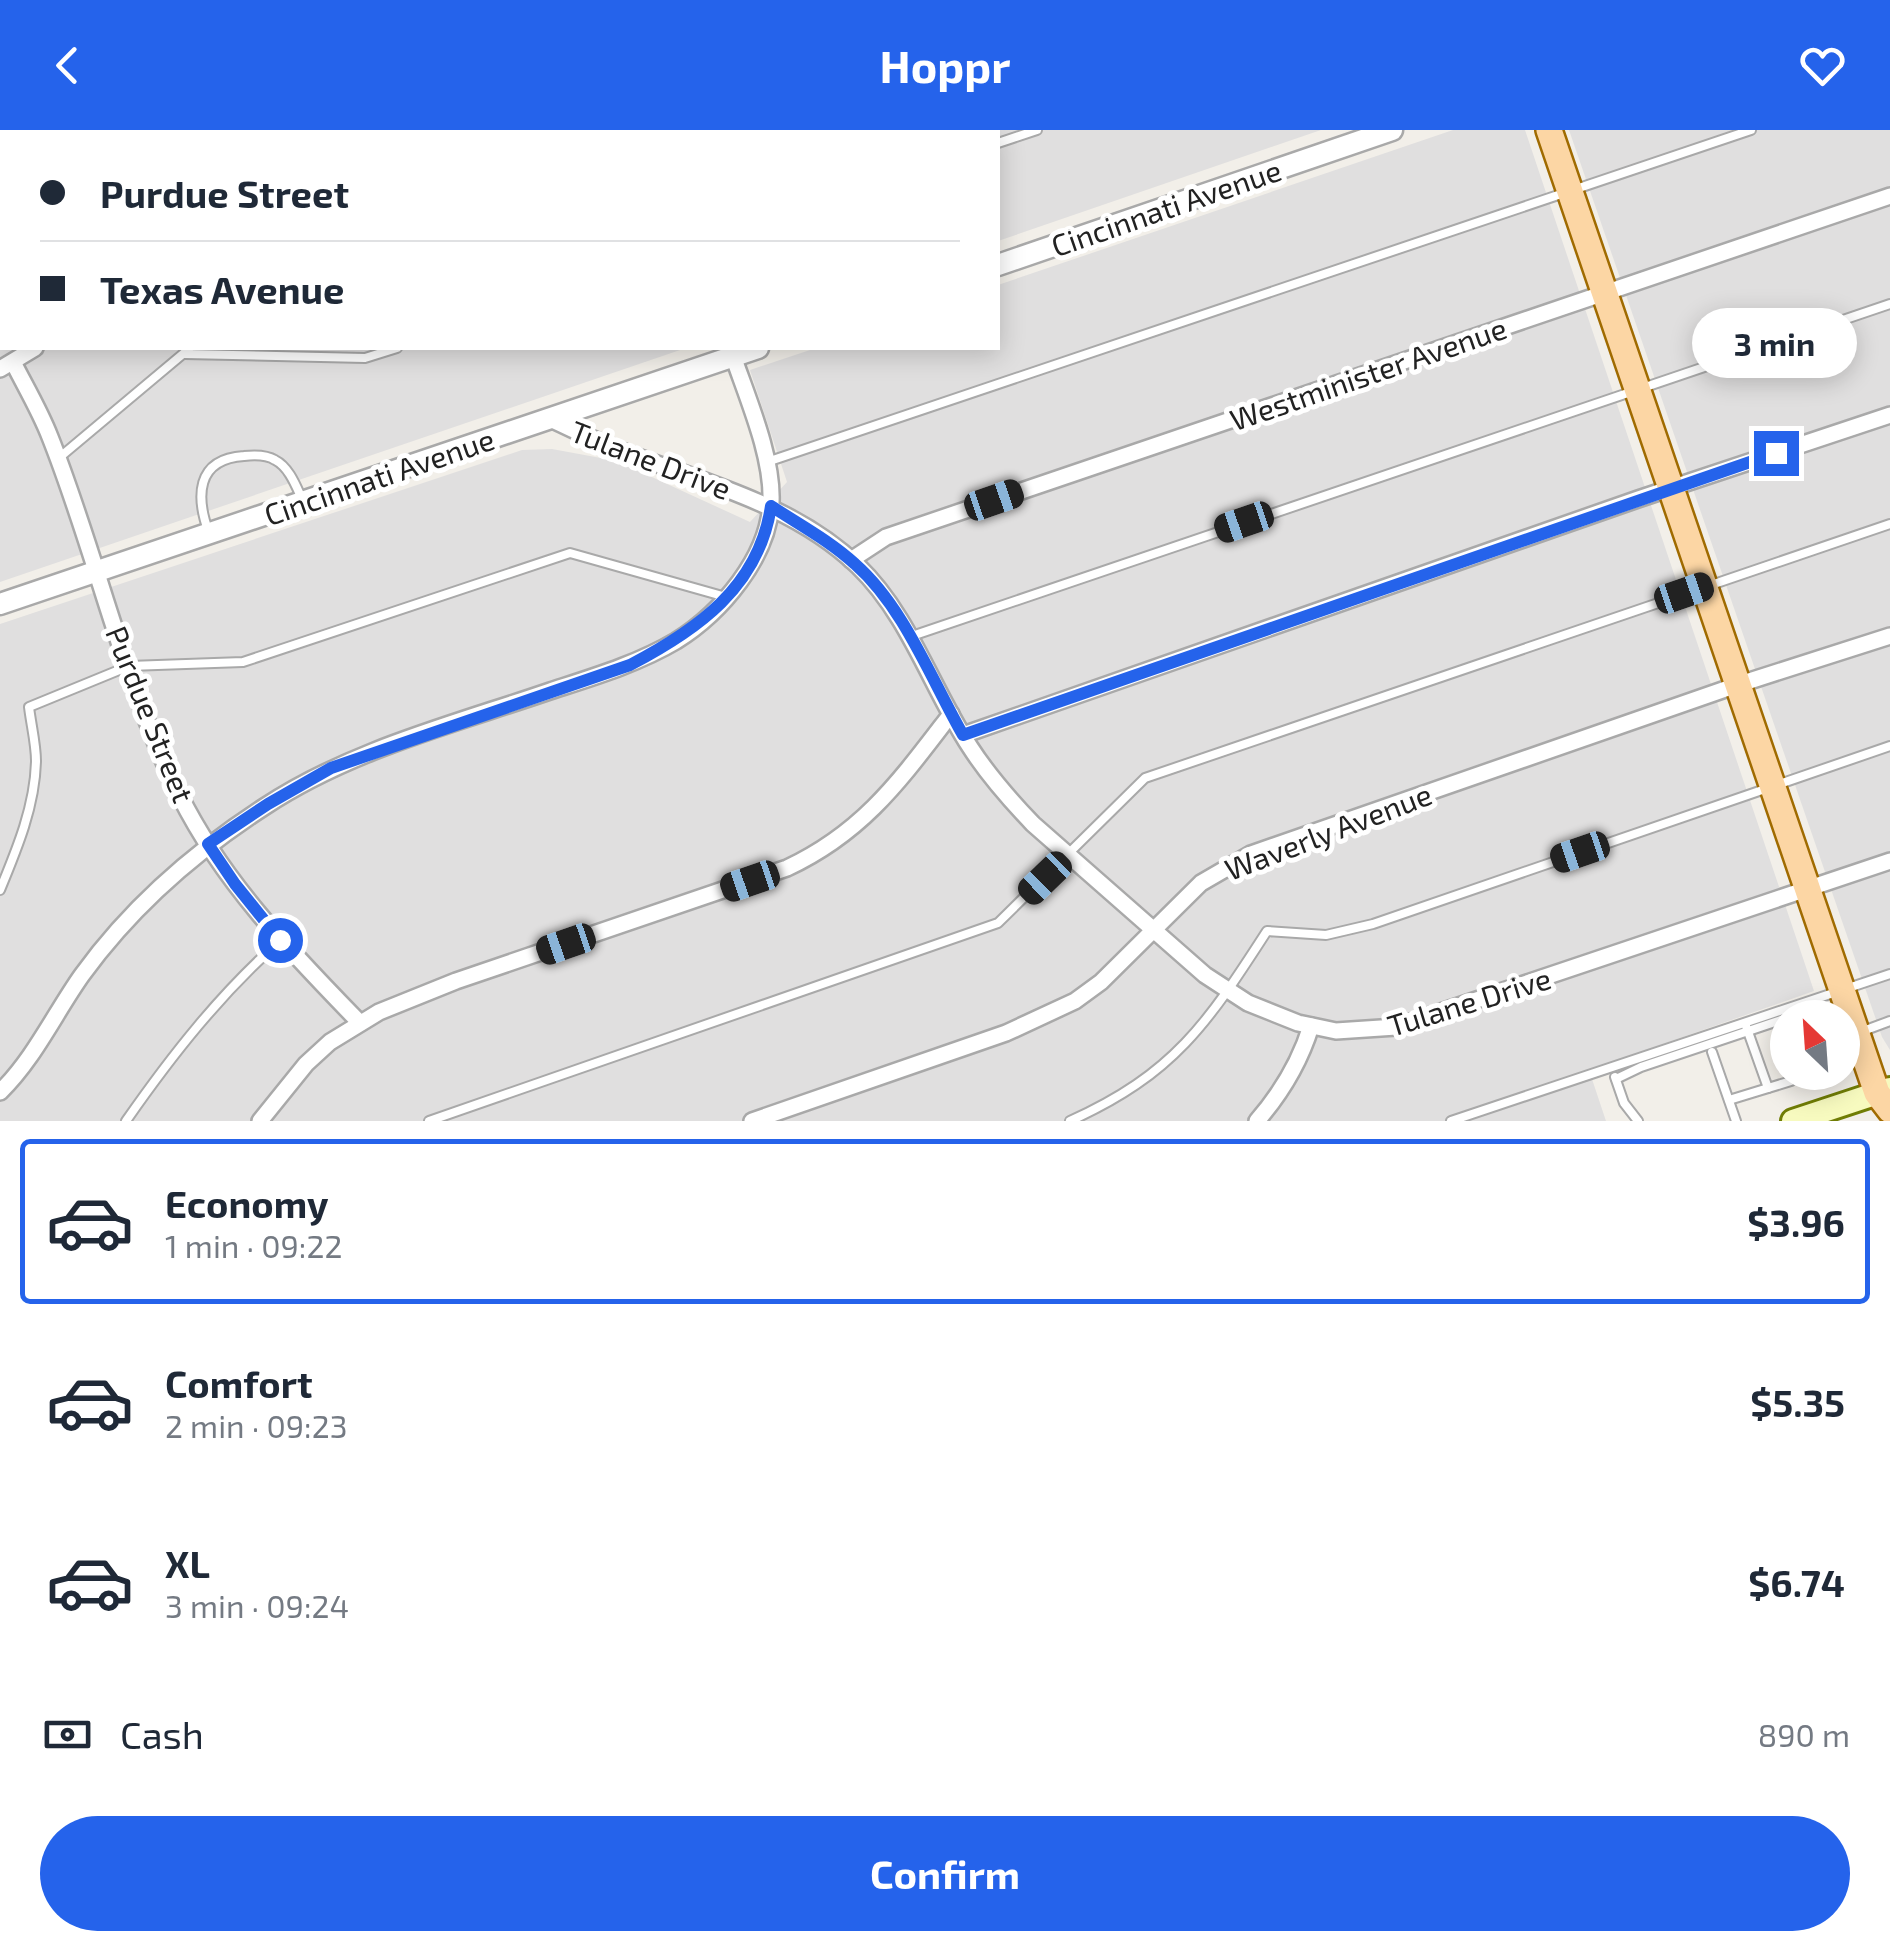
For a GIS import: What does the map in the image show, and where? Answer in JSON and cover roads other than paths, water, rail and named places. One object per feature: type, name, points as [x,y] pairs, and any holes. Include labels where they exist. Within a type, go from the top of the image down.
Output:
[{"type":"main road","points":[[1549,130],[1847,1000]]},
{"type":"main road","points":[[1860,1038],[1886,1097]]},
{"type":"main road","points":[[1801,1120],[1886,1097]]},
{"type":"main road","points":[[1872,1121],[1886,1097]]},
{"type":"street","name":"Cincinnati Avenue","points":[[1000,264],[1392,130]]},
{"type":"street","name":"Westminister Avenue","points":[[850,560],[886,537],[1890,196]]},
{"type":"street","points":[[6,365],[32,350]]},
{"type":"street","name":"Cincinnati Avenue","points":[[0,604],[550,419],[732,352]]},
{"type":"street","points":[[0,1092],[102,948],[162,881],[208,844],[331,768],[630,665],[692,630],[726,597],[767,534],[771,506],[767,462],[732,352]]},
{"type":"street","name":"Purdue Street","points":[[6,365],[50,436],[155,742],[181,798],[235,884],[280,940],[360,1022]]},
{"type":"street","points":[[963,735],[1890,415]]},
{"type":"street","name":"Tulane Drive","points":[[550,419],[610,447],[771,506],[850,560],[872,582],[963,735],[1008,798],[1205,976],[1280,1017],[1336,1031],[1369,1030],[1424,1020],[1890,860]]},
{"type":"street","name":"Waverly Avenue","points":[[752,1121],[1037,1020],[1101,982],[1201,884],[1251,854],[1890,636]]},
{"type":"street","points":[[260,1121],[306,1064],[360,1022],[456,981],[769,875],[815,855],[845,836],[890,793],[951,714]]},
{"type":"street","points":[[1257,1121],[1291,1075],[1311,1026]]},
{"type":"lane","points":[[1000,142],[1037,130]]},
{"type":"lane","points":[[767,462],[1751,130]]},
{"type":"lane","points":[[908,637],[1890,304]]},
{"type":"lane","points":[[57,459],[188,351],[364,358],[390,350]]},
{"type":"lane","points":[[209,533],[199,498],[206,475],[224,460],[251,455],[276,460],[292,478],[303,502]]},
{"type":"lane","points":[[429,1121],[998,924],[1145,778],[1890,524]]},
{"type":"lane","points":[[0,890],[18,846],[30,801],[36,761],[29,707],[129,666],[243,662],[570,553],[726,597]]},
{"type":"lane","points":[[1070,1121],[1124,1094],[1166,1066],[1204,1024],[1267,931],[1326,935],[1372,924],[1890,746]]},
{"type":"lane","points":[[126,1121],[209,1011],[280,940]]},
{"type":"lane","points":[[1822,1000],[1890,974]]},
{"type":"lane","points":[[1450,1121],[1770,1021]]},
{"type":"lane","points":[[1860,1032],[1890,1022]]},
{"type":"lane","points":[[1616,1079],[1747,1027]]},
{"type":"lane","points":[[1729,1100],[1768,1088],[1747,1027]]},
{"type":"lane","points":[[1712,1052],[1736,1121]]},
{"type":"lane","points":[[1612,1068],[1624,1103],[1638,1121]]}]
